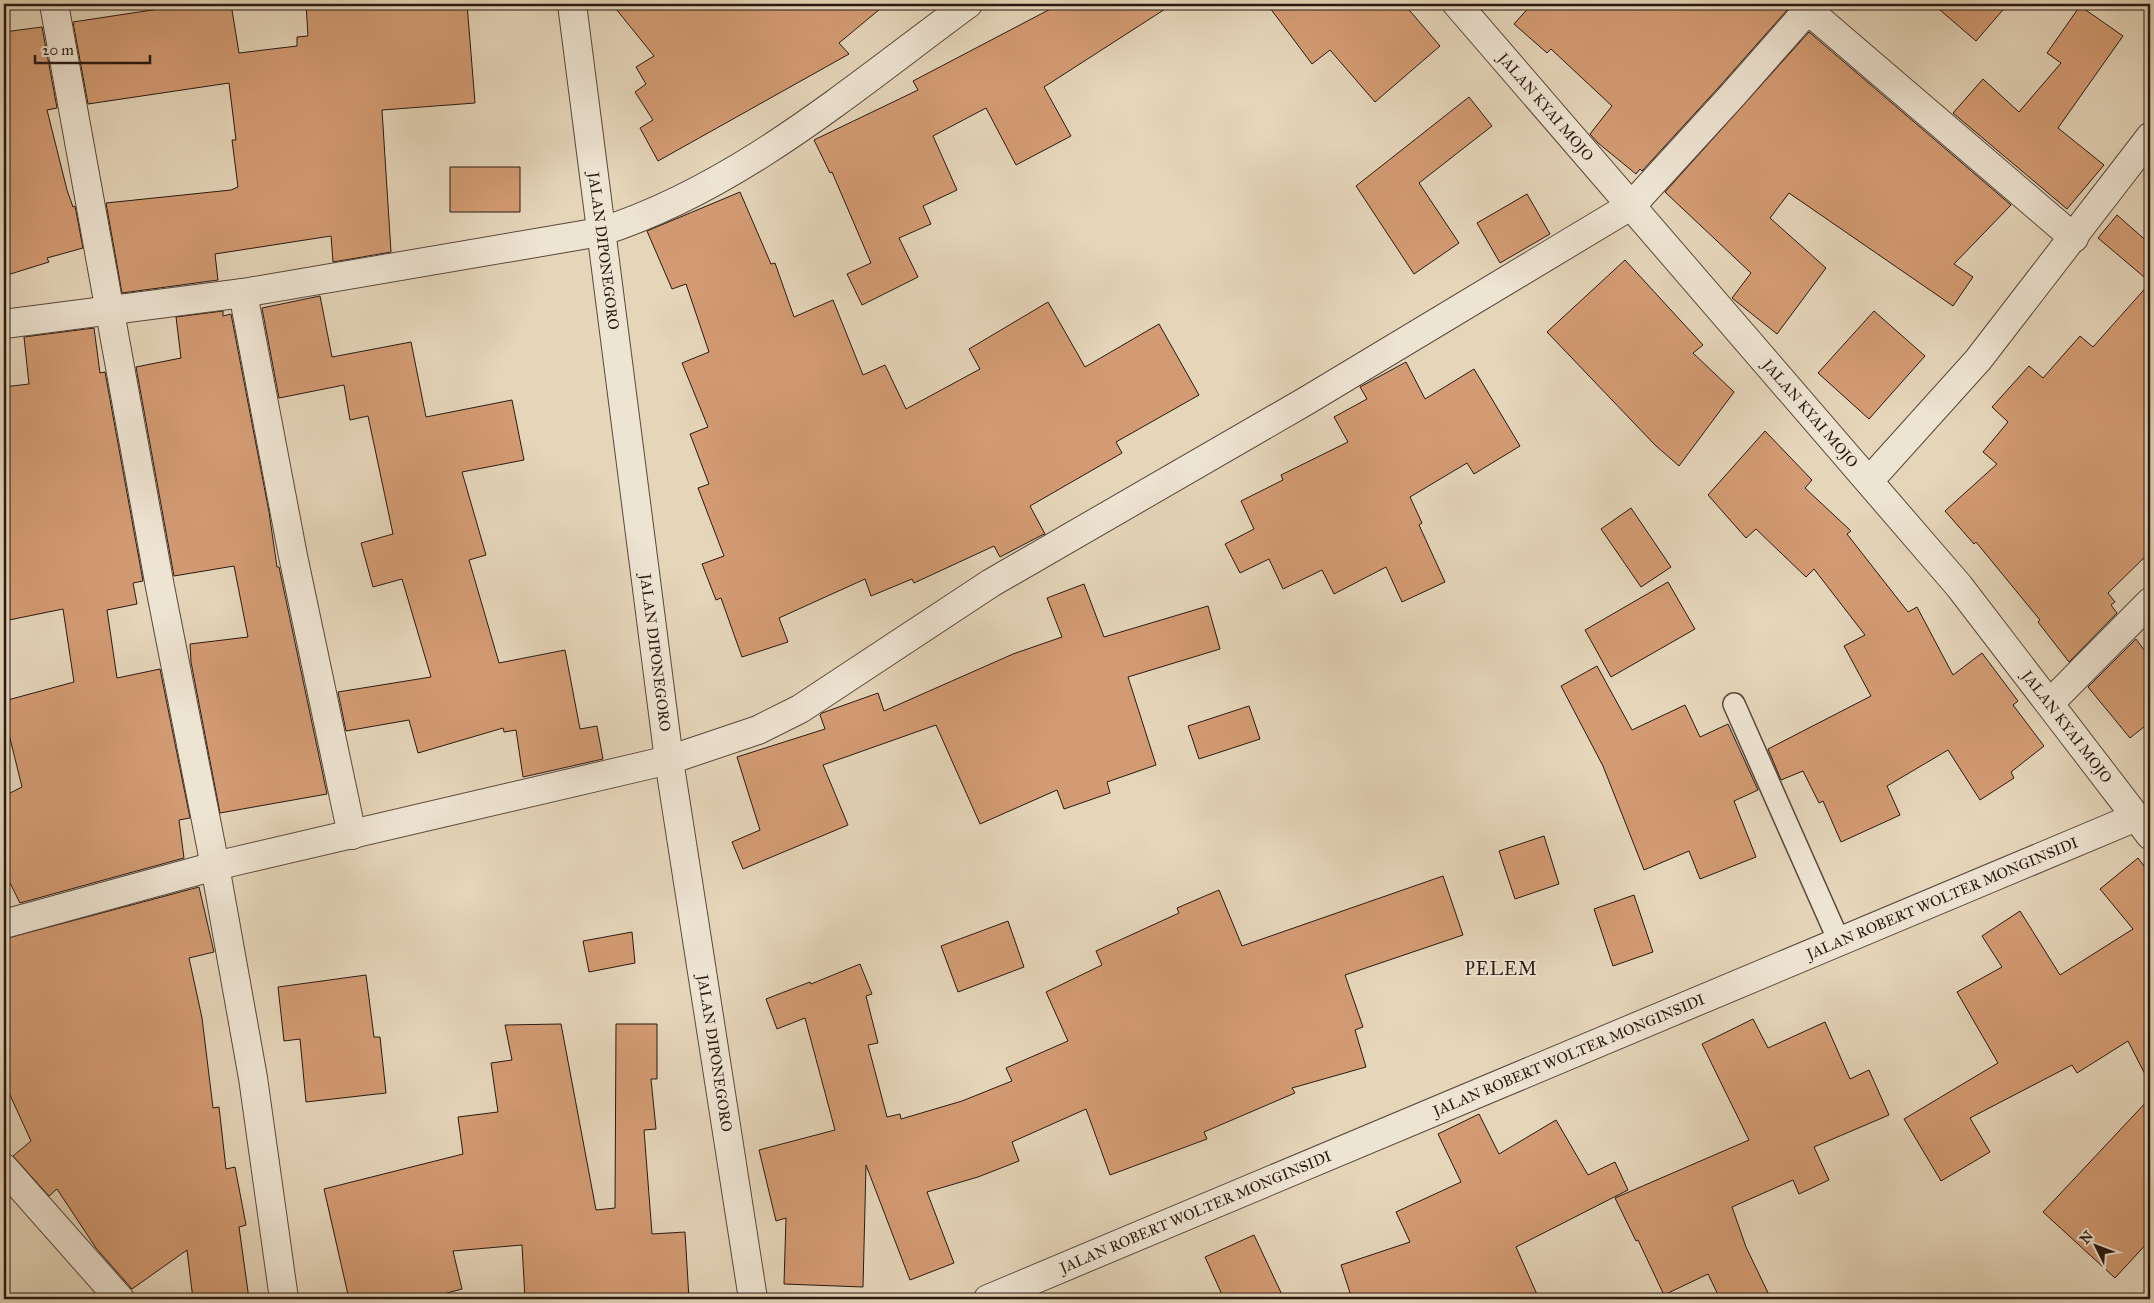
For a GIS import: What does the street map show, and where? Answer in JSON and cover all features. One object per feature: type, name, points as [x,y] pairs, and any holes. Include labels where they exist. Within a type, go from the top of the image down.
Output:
[{"type":"street","points":[[54,4],[160,587],[215,866],[253,1078],[284,1299]]},
{"type":"street","name":"JALAN DIPONEGORO","points":[[572,4],[669,760],[753,1299]]},
{"type":"street","points":[[4,324],[243,294],[600,232],[638,220],[682,199],[760,155],[968,4]]},
{"type":"street","name":"JALAN KYAI MOJO","points":[[1457,4],[1959,586],[2050,703],[2146,820]]},
{"type":"street","points":[[4,924],[215,866],[669,760],[758,730],[800,709],[990,583],[1306,401],[1632,205],[1810,7],[2074,238]]},
{"type":"street","points":[[1869,481],[1978,360],[2074,238],[2150,137]]},
{"type":"street","points":[[243,294],[293,556],[352,835]]},
{"type":"street","points":[[2050,703],[2150,602]]},
{"type":"street","name":"JALAN ROBERT WOLTER MONGINSIDI","points":[[988,1299],[1839,941],[2146,820]]},
{"type":"street","points":[[4,1168],[120,1299]]},
{"type":"lane","points":[[1734,704],[1839,941]]},
{"type":"building","points":[[171,4],[231,4],[239,53],[297,46],[297,37],[308,36],[306,4],[467,4],[475,103],[382,110],[391,252],[333,262],[331,236],[215,254],[218,280],[122,293],[106,203],[231,190],[238,187],[232,140],[236,140],[229,83],[88,104],[73,22],[172,7]]},
{"type":"building","points":[[612,4],[886,4],[839,43],[849,54],[658,161],[640,128],[653,120],[635,92],[646,84],[636,67],[654,56]]},
{"type":"building","points":[[1060,4],[1173,4],[1044,87],[1071,136],[1016,165],[986,108],[933,136],[957,190],[923,206],[931,224],[899,238],[918,277],[862,305],[847,274],[871,263],[832,172],[830,173],[814,140],[918,90],[913,81]]},
{"type":"building","points":[[1267,4],[1404,4],[1440,46],[1375,102],[1330,50],[1312,64]]},
{"type":"building","points":[[1532,4],[1781,4],[1788,9],[1642,171],[1640,169],[1636,174],[1598,143],[1590,134],[1612,106],[1551,49],[1547,53],[1514,24]]},
{"type":"building","points":[[1933,4],[2008,4],[1976,41]]},
{"type":"building","points":[[2080,6],[2123,36],[2058,128],[2104,165],[2067,209],[1953,113],[1983,79],[2019,112],[2061,63],[2047,53]]},
{"type":"building","points":[[42,27],[57,108],[47,110],[67,190],[73,207],[75,206],[83,248],[47,258],[49,262],[4,276],[4,32]]},
{"type":"building","points":[[1809,32],[2011,205],[1954,264],[1973,277],[1953,306],[1789,193],[1770,218],[1826,268],[1777,334],[1732,298],[1751,273],[1665,192]]},
{"type":"building","points":[[1469,97],[1492,126],[1419,183],[1459,243],[1414,274],[1356,186]]},
{"type":"building","points":[[450,167],[520,167],[520,212],[450,212]]},
{"type":"building","points":[[740,192],[771,264],[775,263],[794,317],[833,300],[863,375],[885,365],[906,409],[980,369],[969,349],[1048,302],[1085,367],[1159,324],[1199,395],[1116,442],[1122,453],[1030,506],[1045,534],[1000,557],[994,546],[914,583],[912,579],[871,596],[865,579],[779,618],[788,642],[742,657],[721,598],[716,600],[702,564],[724,556],[698,488],[709,484],[690,434],[708,427],[682,363],[709,352],[686,284],[672,289],[647,231]]},
{"type":"building","points":[[1527,194],[1550,234],[1500,263],[1477,223]]},
{"type":"building","points":[[2117,215],[2150,244],[2150,282],[2098,238]]},
{"type":"building","points":[[1625,260],[1703,345],[1693,353],[1734,392],[1679,466],[1655,445],[1547,332]]},
{"type":"building","points":[[2150,283],[2150,552],[2108,593],[2115,602],[2111,605],[2117,613],[2069,662],[2038,622],[2040,620],[1976,542],[1974,544],[1945,511],[1997,464],[1983,452],[2008,422],[1992,407],[2029,366],[2043,378],[2080,336],[2093,347]]},
{"type":"building","points":[[320,296],[332,357],[411,342],[426,417],[512,400],[524,460],[462,472],[486,555],[469,560],[499,663],[565,650],[580,729],[597,726],[603,759],[523,777],[516,730],[504,732],[503,728],[418,753],[409,720],[346,731],[338,692],[431,677],[402,579],[373,587],[361,543],[393,534],[368,416],[350,420],[344,385],[279,398],[262,308]]},
{"type":"building","points":[[223,311],[223,316],[231,314],[269,512],[277,567],[279,567],[327,794],[220,813],[191,662],[190,644],[248,637],[234,566],[174,576],[136,367],[181,358],[176,317]]},
{"type":"building","points":[[1874,311],[1925,356],[1869,419],[1818,373]]},
{"type":"building","points":[[94,328],[100,373],[105,372],[143,581],[133,583],[137,604],[107,610],[117,678],[160,669],[190,818],[179,820],[184,858],[20,903],[4,871],[4,796],[22,787],[4,714],[4,701],[74,682],[63,609],[4,621],[4,387],[29,384],[24,337]]},
{"type":"building","points":[[1406,362],[1425,399],[1474,369],[1520,446],[1474,474],[1467,463],[1410,497],[1422,523],[1419,525],[1445,582],[1402,602],[1386,567],[1334,594],[1322,570],[1283,589],[1269,559],[1240,573],[1225,544],[1254,529],[1241,501],[1283,480],[1281,475],[1348,442],[1334,417],[1367,399],[1360,387]]},
{"type":"building","points":[[1765,431],[1812,480],[1805,488],[1851,531],[1847,534],[1908,612],[1917,607],[1953,675],[1982,653],[2018,701],[2013,705],[2044,746],[2011,772],[2014,778],[1980,800],[1948,750],[1887,786],[1900,815],[1841,842],[1823,801],[1819,803],[1803,771],[1781,780],[1768,749],[1871,696],[1844,646],[1865,635],[1814,569],[1806,577],[1756,529],[1746,538],[1708,495]]},
{"type":"building","points":[[1631,508],[1671,567],[1641,587],[1601,529]]},
{"type":"building","points":[[1668,582],[1695,629],[1611,677],[1585,630]]},
{"type":"building","points":[[1084,584],[1104,637],[1208,606],[1220,649],[1128,677],[1156,765],[1107,782],[1110,793],[1064,809],[1057,790],[980,824],[936,725],[823,765],[848,825],[743,869],[732,842],[760,830],[737,757],[825,729],[820,715],[822,713],[878,693],[884,711],[1013,654],[1062,637],[1047,598]]},
{"type":"building","points":[[2136,639],[2150,658],[2150,722],[2130,738],[2088,687]]},
{"type":"building","points":[[1597,666],[1632,730],[1685,705],[1700,737],[1728,724],[1758,790],[1734,801],[1756,857],[1700,879],[1689,851],[1644,870],[1603,766],[1561,686]]},
{"type":"building","points":[[1249,706],[1260,739],[1199,759],[1188,726]]},
{"type":"building","points":[[1544,836],[1559,884],[1515,899],[1499,851]]},
{"type":"building","points":[[2138,858],[2150,874],[2150,1084],[2128,1041],[2077,1073],[2072,1065],[1970,1118],[1990,1152],[1941,1181],[1904,1119],[1998,1063],[1957,992],[2002,967],[1982,936],[2020,911],[2060,975],[2133,929],[2100,889]]},
{"type":"building","points":[[1443,876],[1463,935],[1345,975],[1363,1027],[1355,1030],[1366,1067],[1292,1088],[1295,1093],[1204,1132],[1207,1139],[1110,1175],[1086,1109],[1012,1142],[1019,1161],[978,1177],[927,1192],[954,1263],[910,1280],[866,1165],[863,1287],[784,1284],[786,1218],[776,1221],[759,1150],[835,1130],[805,1018],[777,1029],[766,999],[810,982],[811,984],[860,964],[872,994],[866,996],[878,1043],[868,1045],[887,1117],[900,1114],[901,1119],[962,1101],[1012,1081],[1006,1068],[1068,1041],[1046,992],[1102,965],[1096,951],[1179,913],[1177,908],[1219,890],[1242,946]]},
{"type":"building","points":[[199,887],[214,952],[189,958],[202,1018],[213,1108],[219,1107],[226,1169],[235,1167],[246,1225],[239,1227],[249,1299],[193,1299],[187,1250],[132,1289],[96,1248],[57,1189],[49,1196],[13,1156],[31,1141],[4,1082],[4,939]]},
{"type":"building","points":[[1634,895],[1653,952],[1613,966],[1594,909]]},
{"type":"building","points":[[1008,921],[1024,967],[958,992],[941,946]]},
{"type":"building","points":[[632,932],[635,963],[589,972],[583,941]]},
{"type":"building","points":[[366,975],[374,1037],[380,1037],[386,1093],[306,1102],[300,1039],[284,1041],[278,987]]},
{"type":"building","points":[[1753,1019],[1768,1048],[1825,1022],[1850,1079],[1869,1070],[1889,1115],[1814,1147],[1829,1180],[1799,1194],[1793,1180],[1732,1207],[1746,1247],[1771,1299],[1720,1299],[1708,1274],[1664,1295],[1638,1240],[1636,1241],[1615,1198],[1749,1140],[1702,1044]]},
{"type":"building","points":[[561,1024],[596,1210],[615,1208],[616,1024],[657,1024],[657,1079],[651,1079],[656,1129],[644,1130],[652,1234],[685,1232],[689,1299],[651,1299],[651,1296],[614,1299],[525,1299],[522,1245],[453,1251],[462,1289],[425,1299],[349,1299],[324,1189],[463,1154],[458,1117],[498,1112],[491,1063],[512,1060],[505,1025]]},
{"type":"building","points":[[2150,1098],[2150,1240],[2115,1278],[2043,1212]]},
{"type":"building","points":[[1479,1114],[1499,1154],[1556,1120],[1588,1175],[1615,1162],[1628,1190],[1516,1247],[1539,1299],[1352,1299],[1341,1265],[1410,1242],[1396,1212],[1461,1182],[1438,1134]]},
{"type":"building","points":[[1254,1235],[1284,1299],[1224,1299],[1205,1257]]},
{"type":"district","name":"PELEM","points":[[1501,969]]}]
